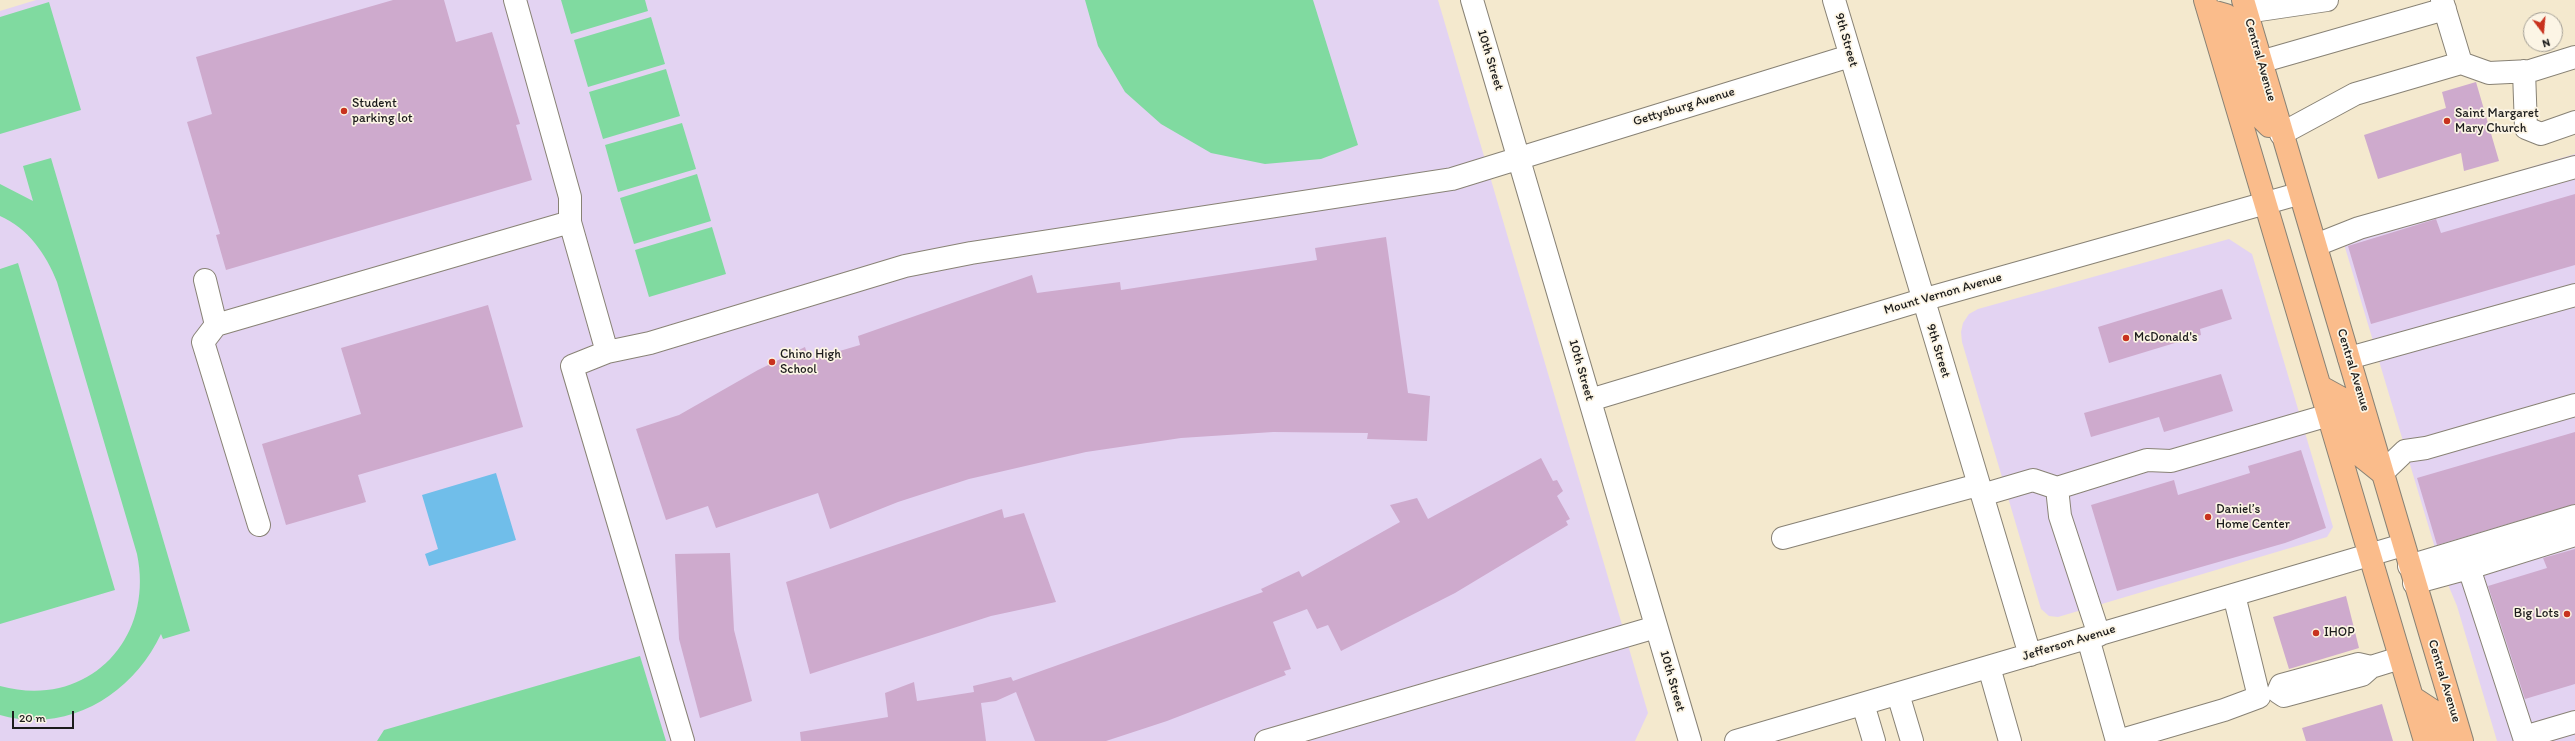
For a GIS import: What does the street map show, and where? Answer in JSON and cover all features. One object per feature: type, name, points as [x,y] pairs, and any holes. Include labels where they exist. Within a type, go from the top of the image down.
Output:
[{"type":"main road","points":[[2207,5],[2226,15],[2262,119],[2281,134]]},
{"type":"main road","points":[[2207,5],[2264,203],[2321,387],[2369,555],[2425,741]]},
{"type":"main road","name":"Central Avenue","points":[[2244,6],[2298,194],[2316,244],[2403,545],[2462,741]]},
{"type":"main road","points":[[2321,387],[2341,398],[2362,457],[2382,473]]},
{"type":"main road","points":[[2412,697],[2438,714],[2446,741]]},
{"type":"street","points":[[515,0],[570,197],[570,222],[607,352]]},
{"type":"street","name":"10th Street","points":[[1472,0],[1690,741]]},
{"type":"street","name":"9th Street","points":[[1834,0],[1922,300],[2030,655]]},
{"type":"street","points":[[2244,6],[2327,0]]},
{"type":"street","points":[[2260,62],[2444,4],[2461,63]]},
{"type":"street","name":"Gettysburg Avenue","points":[[683,741],[572,366],[607,352],[650,343],[905,266],[971,253],[1452,179],[1850,56]]},
{"type":"street","points":[[2281,134],[2355,94],[2461,63],[2489,73],[2524,71],[2575,57]]},
{"type":"street","points":[[2524,71],[2526,128],[2541,134],[2575,122]]},
{"type":"street","points":[[2316,244],[2359,228],[2575,167]]},
{"type":"street","name":"Mount Vernon Avenue","points":[[1590,400],[1922,300],[2298,194]]},
{"type":"street","points":[[259,525],[204,342],[216,325],[570,222]]},
{"type":"street","points":[[205,280],[216,325]]},
{"type":"street","points":[[2349,358],[2575,295]]},
{"type":"street","points":[[2382,473],[2405,451],[2426,448],[2575,405]]},
{"type":"street","points":[[1783,538],[1980,490],[2033,480],[2057,488],[2148,460],[2171,461],[2329,415]]},
{"type":"street","points":[[2057,488],[2060,516],[2094,636],[2118,741],[2224,710],[2269,694],[2284,696],[2362,675],[2371,667],[2400,658]]},
{"type":"street","points":[[2412,575],[2575,516]]},
{"type":"street","points":[[2412,575],[2469,568],[2575,536]]},
{"type":"street","name":"Jefferson Avenue","points":[[1736,741],[2403,545]]},
{"type":"street","points":[[2469,568],[2524,739],[2575,722]]},
{"type":"street","points":[[2234,595],[2269,694]]},
{"type":"street","points":[[1266,741],[1656,627]]},
{"type":"street","points":[[1989,667],[2010,741]]},
{"type":"street","points":[[1898,694],[1912,741]]},
{"type":"street","points":[[1863,704],[1874,741]]},
{"type":"shaded area","name":"Chino High School","points":[[36,0],[1438,0],[1648,713],[1635,741],[0,741],[0,11]]},
{"type":"shaded area","points":[[2575,154],[2575,741],[2497,741],[2457,606],[2441,568],[2338,224]]},
{"type":"shaded area","points":[[2229,239],[2252,254],[2333,527],[2327,537],[2058,617],[2049,616],[2041,609],[1962,342],[1961,332],[1963,323],[1969,314],[1978,309]]},
{"type":"green space","points":[[561,0],[645,0],[648,11],[571,34]]},
{"type":"green space","points":[[1085,0],[1313,0],[1358,145],[1321,159],[1265,164],[1211,153],[1161,124],[1125,92],[1098,46]]},
{"type":"green space","points":[[49,2],[81,110],[0,134],[0,17]]},
{"type":"green space","points":[[651,17],[665,64],[588,87],[574,40]]},
{"type":"green space","points":[[666,69],[680,116],[603,139],[589,92]]},
{"type":"green space","points":[[682,123],[696,169],[618,192],[605,145]]},
{"type":"green space","points":[[51,158],[190,631],[163,639],[161,634],[149,656],[133,675],[115,691],[95,704],[73,714],[50,719],[25,719],[0,715],[0,686],[32,691],[61,688],[86,677],[108,661],[125,640],[135,614],[140,585],[137,554],[57,282],[42,252],[35,243],[19,227],[0,216],[0,184],[33,201],[23,166]]},
{"type":"green space","points":[[697,174],[711,221],[634,244],[620,198]]},
{"type":"green space","points":[[712,227],[726,274],[649,297],[635,250]]},
{"type":"green space","points":[[18,263],[115,590],[0,624],[0,269]]},
{"type":"green space","points":[[640,656],[666,741],[377,741],[384,730]]},
{"type":"water","points":[[496,473],[516,540],[429,566],[425,554],[438,549],[422,495]]},
{"type":"building","points":[[393,0],[444,0],[456,42],[492,32],[520,124],[516,125],[532,180],[226,270],[216,235],[220,234],[187,122],[212,114],[196,57]]},
{"type":"building","name":"Saint Margaret Mary Church","points":[[2476,82],[2499,161],[2464,171],[2461,153],[2378,179],[2364,135],[2446,108],[2442,92]]},
{"type":"building","points":[[2575,194],[2575,265],[2371,324],[2348,246],[2436,219],[2441,233]]},
{"type":"building","points":[[1386,237],[1408,393],[1430,396],[1427,441],[1367,439],[1368,433],[1273,432],[1181,438],[1086,452],[969,479],[898,502],[830,529],[818,493],[716,528],[708,506],[666,520],[636,429],[679,415],[758,370],[805,347],[809,360],[860,345],[858,336],[1032,275],[1037,293],[1120,282],[1121,290],[1317,260],[1315,248]]},
{"type":"building","points":[[2222,289],[2232,319],[2200,329],[2201,335],[2109,363],[2098,327]]},
{"type":"building","points":[[488,305],[523,427],[358,475],[366,502],[286,525],[262,444],[361,414],[341,348]]},
{"type":"building","points":[[2221,374],[2233,411],[2164,432],[2159,417],[2091,437],[2084,413]]},
{"type":"building","points":[[2575,432],[2575,504],[2437,545],[2417,478]]},
{"type":"building","name":"Daniel’s Home Center","points":[[2301,450],[2326,528],[2285,543],[2117,591],[2091,505],[2174,480],[2178,495],[2250,473],[2248,466]]},
{"type":"building","points":[[1541,458],[1553,481],[1557,480],[1563,491],[1557,496],[1570,519],[1566,521],[1568,525],[1455,593],[1341,651],[1328,625],[1317,629],[1307,609],[1273,622],[1291,669],[1284,671],[1286,675],[1167,721],[1106,741],[1035,741],[1016,692],[996,701],[981,703],[986,741],[801,741],[800,732],[888,717],[885,693],[914,682],[917,701],[974,692],[973,686],[1011,677],[1013,681],[1263,592],[1261,589],[1299,571],[1302,577],[1400,522],[1390,505],[1417,498],[1428,519]]},
{"type":"building","points":[[1002,509],[1004,518],[1024,513],[1056,602],[991,616],[810,674],[786,582]]},
{"type":"building","points":[[2575,549],[2575,684],[2525,699],[2488,586],[2547,568],[2543,558]]},
{"type":"building","points":[[730,553],[734,630],[752,701],[700,718],[679,639],[675,554]]},
{"type":"building","name":"IHOP","points":[[2346,596],[2359,648],[2289,669],[2273,617]]},
{"type":"building","points":[[2382,704],[2393,741],[2306,741],[2302,728]]},
{"type":"place","name":"Student parking lot","points":[[344,111]]},
{"type":"place","name":"Saint Margaret Mary Church","points":[[2447,121]]},
{"type":"place","name":"McDonald's","points":[[2126,338]]},
{"type":"place","name":"Chino High School","points":[[772,362]]},
{"type":"place","name":"Daniel’s Home Center","points":[[2208,517]]},
{"type":"place","name":"Big Lots","points":[[2567,614]]},
{"type":"place","name":"IHOP","points":[[2316,633]]}]
